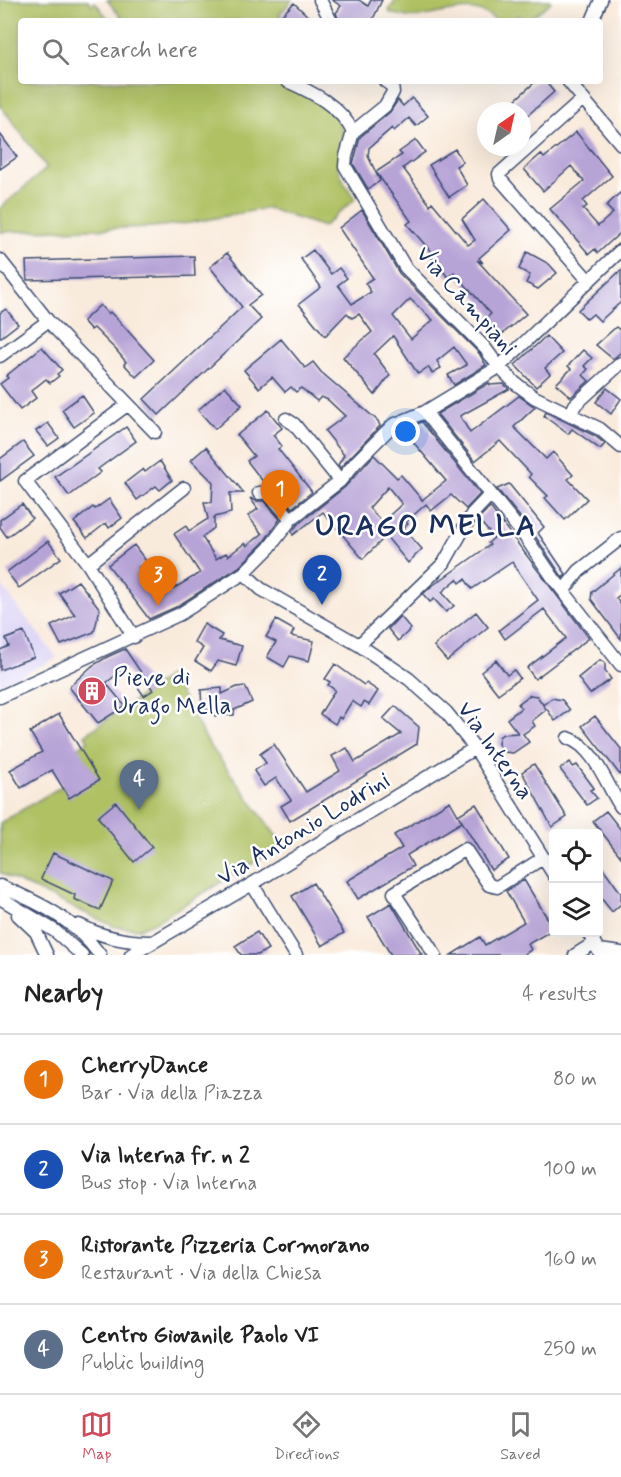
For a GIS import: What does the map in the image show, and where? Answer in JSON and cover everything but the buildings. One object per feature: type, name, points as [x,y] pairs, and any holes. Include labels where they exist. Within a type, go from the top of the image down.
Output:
[{"type":"street","points":[[320,0],[329,18]]},
{"type":"street","points":[[593,18],[601,0]]},
{"type":"street","points":[[293,84],[330,104],[348,121],[353,132],[385,106],[393,92],[389,84]]},
{"type":"street","points":[[570,84],[621,144]]},
{"type":"street","points":[[583,99],[500,174],[500,179],[589,282]]},
{"type":"street","name":"Via Campiani","points":[[353,132],[346,156],[345,166],[348,174],[405,267],[485,348],[515,383],[534,397],[600,429],[621,447]]},
{"type":"street","points":[[0,697],[180,614],[244,573],[269,548],[291,519],[340,481],[393,425],[425,411],[499,367],[621,250]]},
{"type":"street","points":[[0,260],[48,321],[155,432]]},
{"type":"street","points":[[0,356],[48,321]]},
{"type":"street","points":[[571,414],[575,405],[621,363]]},
{"type":"street","points":[[127,405],[26,481],[88,564],[134,637]]},
{"type":"street","points":[[425,411],[526,538],[554,579],[621,665]]},
{"type":"street","points":[[286,419],[294,424],[340,481]]},
{"type":"street","points":[[88,564],[184,488]]},
{"type":"street","points":[[259,493],[267,492],[291,519]]},
{"type":"street","points":[[358,645],[444,563],[472,514],[491,494]]},
{"type":"street","points":[[564,590],[579,571],[621,538]]},
{"type":"street","name":"Via Interna","points":[[244,573],[261,589],[358,645],[409,679],[446,711],[475,748],[549,867]]},
{"type":"street","points":[[568,738],[582,746],[608,782],[621,807]]},
{"type":"street","name":"Via Antonio Lodrini","points":[[130,955],[252,884],[475,748]]},
{"type":"street","points":[[435,955],[394,892],[465,849],[489,885],[497,887],[543,858]]},
{"type":"street","points":[[252,884],[296,955]]},
{"type":"street","points":[[0,886],[66,919],[109,937],[128,941],[153,942]]},
{"type":"street","points":[[3,899],[36,932],[47,955]]},
{"type":"street","points":[[3,899],[50,927],[82,955]]},
{"type":"street","points":[[66,919],[85,936],[100,955]]},
{"type":"street","points":[[575,955],[596,945],[621,953]]},
{"type":"shaded area","points":[[0,584],[57,658],[0,685]]},
{"type":"green space","points":[[0,0],[88,0],[92,5],[95,2],[108,18],[18,18],[18,84],[281,84],[327,106],[339,121],[343,132],[338,168],[355,199],[323,227],[267,208],[190,223],[152,227],[0,232],[0,208],[47,168],[0,105]]},
{"type":"green space","points":[[107,0],[292,0],[279,15],[282,18],[122,18]]},
{"type":"green space","points":[[396,0],[549,0],[551,2],[531,18],[522,18],[519,15],[516,18],[492,18],[470,9],[404,17],[390,13],[389,10]]},
{"type":"green space","points":[[170,675],[209,744],[283,845],[155,922],[138,929],[115,927],[0,873],[0,823],[62,786],[69,797],[79,747],[88,741],[85,735]]},
{"type":"place","name":"CherryDance","points":[[280,520]]},
{"type":"place","name":"Via Interna fr. n 2","points":[[322,605]]},
{"type":"place","name":"Ristorante Pizzeria Cormorano","points":[[158,606]]},
{"type":"place","name":"Pieve di Urago Mella","points":[[92,691]]},
{"type":"place","name":"Centro Giovanile Paolo VI","points":[[139,810]]},
{"type":"district","name":"URAGO MELLA","points":[[426,525]]}]
